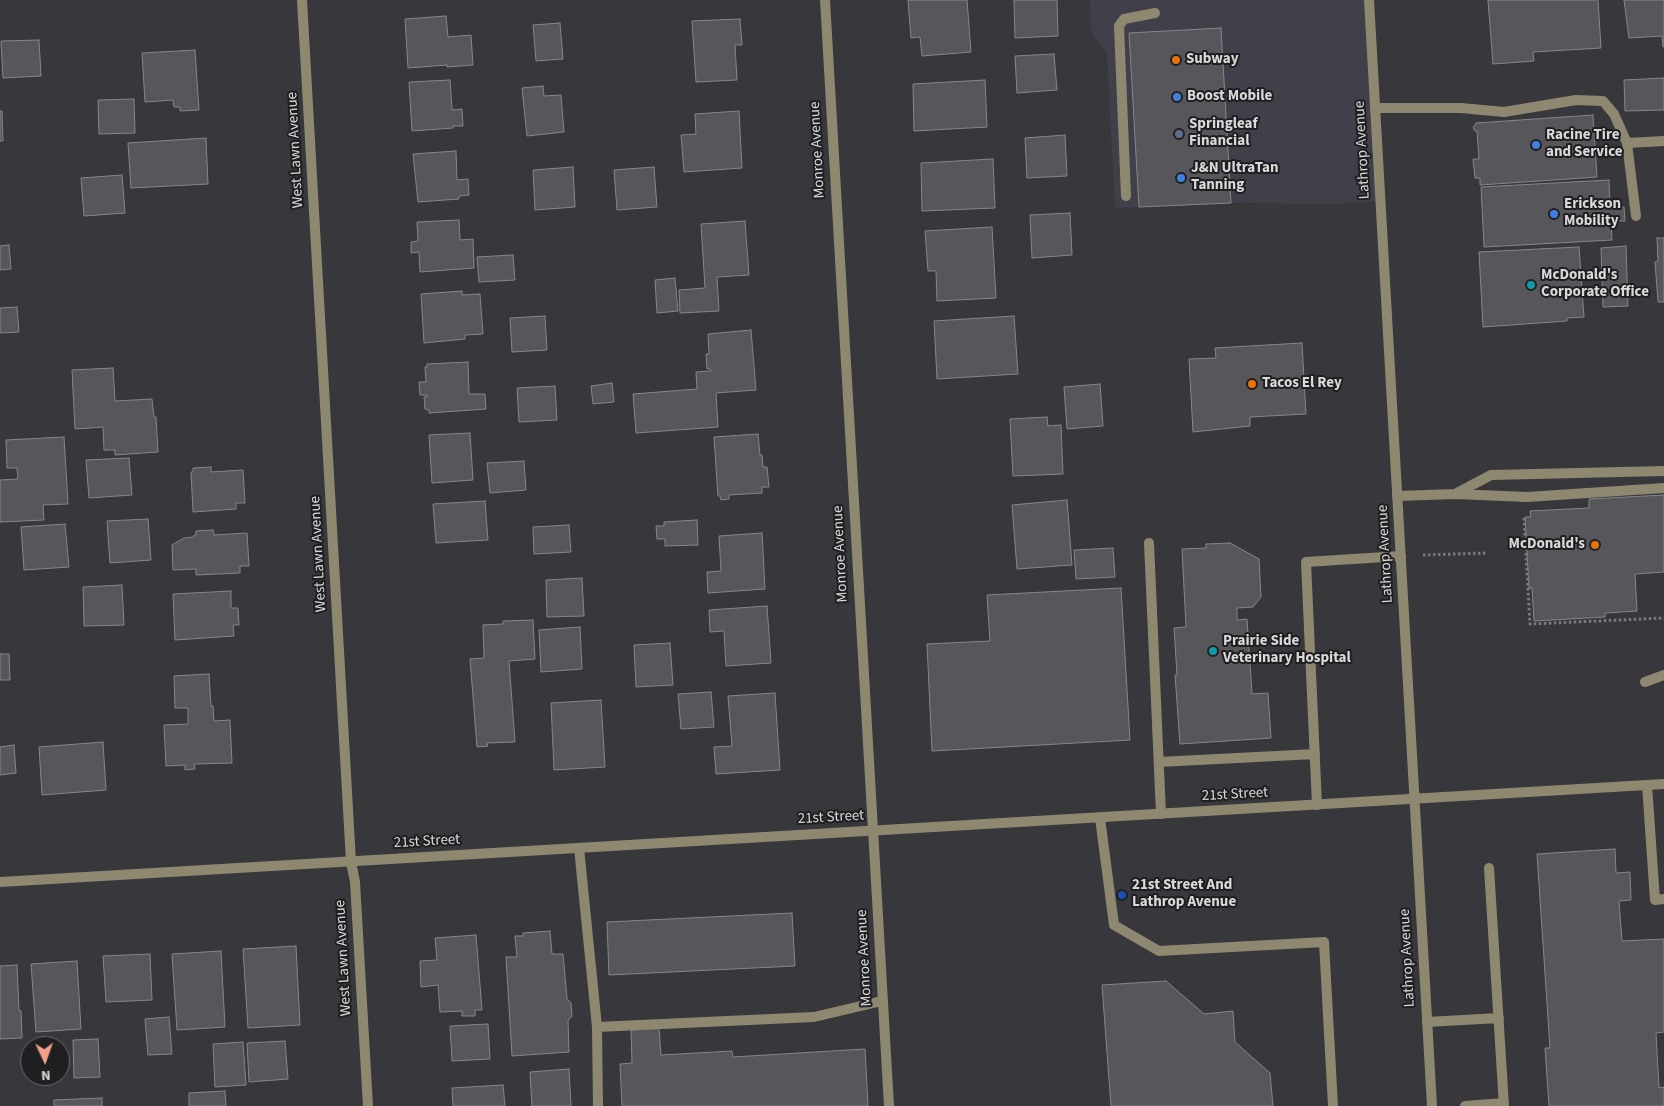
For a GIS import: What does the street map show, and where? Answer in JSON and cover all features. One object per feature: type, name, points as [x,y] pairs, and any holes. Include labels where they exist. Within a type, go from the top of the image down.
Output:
[{"type":"street","name":"West Lawn Avenue","points":[[302,0],[351,862],[355,882],[368,1106]]},
{"type":"street","name":"Monroe Avenue","points":[[825,0],[889,1106]]},
{"type":"street","name":"Lathrop Avenue","points":[[1369,0],[1432,1106]]},
{"type":"street","points":[[1126,196],[1119,26],[1124,18],[1155,13]]},
{"type":"street","points":[[1375,108],[1461,108],[1504,112],[1576,100],[1603,101],[1614,114],[1627,143],[1636,216]]},
{"type":"street","points":[[1627,143],[1664,141]]},
{"type":"street","points":[[1455,494],[1491,475],[1664,471]]},
{"type":"street","points":[[1397,496],[1455,494],[1527,496],[1664,488]]},
{"type":"street","points":[[1149,543],[1161,814]]},
{"type":"street","points":[[1317,805],[1306,562],[1401,556]]},
{"type":"street","points":[[1646,682],[1664,675]]},
{"type":"street","points":[[1159,762],[1315,754]]},
{"type":"street","name":"21st Street","points":[[0,882],[1664,784]]},
{"type":"street","points":[[1647,785],[1655,900],[1664,899]]},
{"type":"street","points":[[1100,818],[1114,925],[1159,951],[1324,942],[1334,1106]]},
{"type":"street","points":[[579,848],[597,1027],[598,1106]]},
{"type":"street","points":[[1465,1106],[1504,1105],[1489,868]]},
{"type":"street","points":[[597,1027],[814,1017],[882,1001]]},
{"type":"street","points":[[1427,1022],[1498,1018]]},
{"type":"path","points":[[1523,514],[1530,624],[1664,618]]},
{"type":"path","points":[[1401,556],[1487,553]]},
{"type":"shaded area","points":[[1090,0],[1369,0],[1381,201],[1333,204],[1226,203],[1115,208],[1107,54],[1091,32]]},
{"type":"building","points":[[908,0],[967,0],[971,52],[922,56],[920,37],[911,38]]},
{"type":"building","points":[[1014,0],[1057,0],[1058,36],[1015,38]]},
{"type":"building","points":[[1488,0],[1598,0],[1601,48],[1533,52],[1534,61],[1493,64]]},
{"type":"building","points":[[1624,0],[1664,0],[1664,47],[1662,36],[1629,38]]},
{"type":"building","points":[[446,16],[448,37],[471,35],[473,65],[408,68],[405,19]]},
{"type":"building","points":[[740,19],[742,45],[735,45],[737,80],[696,82],[692,21]]},
{"type":"building","points":[[560,23],[563,59],[536,61],[533,25]]},
{"type":"building","points":[[1221,28],[1231,203],[1139,207],[1129,33]]},
{"type":"building","points":[[39,40],[41,76],[3,78],[1,41]]},
{"type":"building","points":[[195,50],[199,110],[180,111],[180,107],[174,107],[173,100],[145,102],[142,53]]},
{"type":"building","points":[[1054,54],[1057,90],[1017,93],[1015,56]]},
{"type":"building","points":[[1664,78],[1664,110],[1625,111],[1624,80]]},
{"type":"building","points":[[450,80],[452,110],[462,109],[463,126],[412,131],[409,82]]},
{"type":"building","points":[[985,80],[987,127],[914,131],[913,84]]},
{"type":"building","points":[[543,86],[544,96],[561,95],[564,132],[527,136],[522,88]]},
{"type":"building","points":[[134,99],[135,133],[99,134],[98,100]]},
{"type":"building","points":[[0,111],[2,111],[3,141],[0,141]]},
{"type":"building","points":[[739,111],[742,168],[684,172],[681,135],[696,134],[695,114]]},
{"type":"building","name":"Racine Tire and Service","points":[[1593,115],[1597,177],[1480,185],[1480,178],[1475,178],[1473,159],[1479,159],[1477,131],[1473,128],[1476,123]]},
{"type":"building","points":[[1065,135],[1067,176],[1027,178],[1025,138]]},
{"type":"building","points":[[206,138],[208,184],[131,188],[128,143]]},
{"type":"building","points":[[456,151],[457,180],[468,179],[469,195],[459,196],[459,199],[418,202],[413,154]]},
{"type":"building","points":[[993,159],[995,208],[922,211],[921,163]]},
{"type":"building","points":[[573,167],[575,207],[535,210],[533,170]]},
{"type":"building","points":[[654,167],[657,207],[617,210],[614,170]]},
{"type":"building","points":[[122,175],[125,213],[84,216],[81,178]]},
{"type":"building","name":"Erickson Mobility","points":[[1609,180],[1610,208],[1624,207],[1625,221],[1611,221],[1612,240],[1484,247],[1481,187]]},
{"type":"building","points":[[1070,213],[1072,255],[1032,258],[1030,215]]},
{"type":"building","points":[[459,220],[460,240],[473,239],[474,268],[420,272],[419,252],[411,253],[411,242],[418,241],[417,222]]},
{"type":"building","points":[[745,221],[749,275],[717,277],[719,311],[680,313],[679,290],[705,288],[701,224]]},
{"type":"building","points":[[992,227],[996,298],[937,301],[936,271],[928,271],[925,231]]},
{"type":"building","points":[[1657,238],[1664,238],[1664,302],[1658,302],[1655,262],[1658,261]]},
{"type":"building","points":[[9,245],[11,269],[0,270],[0,246]]},
{"type":"building","points":[[1626,246],[1628,306],[1603,307],[1601,248]]},
{"type":"building","name":"McDonald's Corporate Office","points":[[1579,247],[1584,317],[1567,318],[1567,321],[1483,327],[1479,252]]},
{"type":"building","points":[[513,255],[515,280],[479,282],[477,257]]},
{"type":"building","points":[[675,278],[678,311],[657,313],[655,280]]},
{"type":"building","points":[[462,291],[462,295],[480,294],[483,334],[465,335],[465,339],[424,343],[421,294]]},
{"type":"building","points":[[17,307],[19,332],[0,333],[0,308]]},
{"type":"building","points":[[545,316],[547,350],[512,352],[510,318]]},
{"type":"building","points":[[1014,316],[1018,374],[937,379],[934,321]]},
{"type":"building","points":[[751,330],[756,390],[716,393],[718,427],[636,433],[633,394],[697,389],[696,372],[711,371],[707,369],[706,354],[709,354],[708,334]]},
{"type":"building","points":[[1302,343],[1306,414],[1250,417],[1250,426],[1193,432],[1189,359],[1216,358],[1215,348]]},
{"type":"building","points":[[468,362],[469,394],[485,394],[486,409],[429,413],[429,410],[425,409],[424,397],[427,397],[427,395],[420,395],[419,382],[426,382],[425,367],[427,367],[427,364]]},
{"type":"building","points":[[113,368],[115,401],[152,399],[154,417],[156,417],[158,452],[115,455],[115,450],[104,450],[103,427],[75,429],[72,370]]},
{"type":"building","points":[[612,383],[614,402],[593,404],[591,386]]},
{"type":"building","points":[[1100,384],[1103,426],[1067,429],[1064,387]]},
{"type":"building","points":[[555,386],[557,420],[519,422],[517,388]]},
{"type":"building","points":[[1047,417],[1048,426],[1061,425],[1063,474],[1013,476],[1010,419]]},
{"type":"building","points":[[470,433],[473,480],[432,483],[429,435]]},
{"type":"building","points":[[758,434],[760,455],[762,455],[763,467],[767,467],[769,487],[762,487],[762,493],[729,495],[729,499],[721,500],[720,496],[718,496],[714,437]]},
{"type":"building","points":[[64,437],[68,504],[43,505],[44,520],[0,522],[0,480],[18,479],[17,468],[7,468],[6,440]]},
{"type":"building","points":[[129,458],[132,495],[89,498],[86,460]]},
{"type":"building","points":[[524,461],[526,490],[490,493],[487,463]]},
{"type":"building","points":[[211,467],[211,472],[243,470],[245,503],[236,503],[236,509],[193,512],[191,472],[193,472],[193,468]]},
{"type":"building","name":"McDonald's","points":[[1664,495],[1664,572],[1635,574],[1637,611],[1605,613],[1605,617],[1534,621],[1532,588],[1529,588],[1525,517],[1531,517],[1530,511],[1589,508],[1589,499]]},
{"type":"building","points":[[1067,500],[1072,565],[1017,569],[1012,505]]},
{"type":"building","points":[[485,501],[488,540],[436,543],[433,504]]},
{"type":"building","points":[[148,519],[151,560],[110,563],[107,521]]},
{"type":"building","points":[[697,520],[698,545],[665,546],[665,539],[657,539],[656,526],[664,526],[664,522]]},
{"type":"building","points":[[65,524],[69,567],[24,570],[21,527]]},
{"type":"building","points":[[569,525],[571,552],[534,554],[533,527]]},
{"type":"building","points":[[213,530],[214,535],[247,533],[249,566],[240,566],[240,573],[196,575],[196,569],[173,570],[172,545],[184,538],[194,537],[196,531]]},
{"type":"building","points":[[762,533],[765,589],[708,593],[707,572],[721,571],[719,536]]},
{"type":"building","name":"Prairie Side Veterinary Hospital","points":[[1230,543],[1259,559],[1261,597],[1253,607],[1237,608],[1237,620],[1247,619],[1252,694],[1268,693],[1271,738],[1180,744],[1174,628],[1186,627],[1182,549],[1206,548],[1206,544]]},
{"type":"building","points":[[1113,548],[1115,577],[1076,579],[1074,550]]},
{"type":"building","points":[[582,578],[584,616],[547,617],[546,580]]},
{"type":"building","points":[[122,585],[124,625],[84,626],[83,587]]},
{"type":"building","points":[[1121,588],[1130,740],[932,751],[927,644],[990,641],[987,595]]},
{"type":"building","points":[[231,591],[231,608],[238,608],[239,625],[233,625],[234,636],[175,640],[173,594]]},
{"type":"building","points":[[767,606],[771,663],[726,666],[724,631],[710,632],[709,610]]},
{"type":"building","points":[[533,620],[535,659],[509,661],[515,742],[487,743],[488,746],[477,747],[470,659],[484,658],[483,625],[503,624],[503,621]]},
{"type":"building","points":[[580,627],[582,669],[541,672],[539,630]]},
{"type":"building","points":[[670,643],[673,685],[636,687],[634,645]]},
{"type":"building","points":[[0,654],[9,654],[10,680],[0,680]]},
{"type":"building","points":[[209,674],[214,721],[230,720],[232,763],[194,764],[195,769],[185,770],[185,765],[166,766],[164,725],[188,724],[188,708],[175,708],[174,676]]},
{"type":"building","points":[[711,692],[714,727],[681,729],[678,694]]},
{"type":"building","points":[[775,693],[780,770],[716,774],[714,747],[732,746],[728,696]]},
{"type":"building","points":[[601,700],[605,767],[554,770],[551,703]]},
{"type":"building","points":[[103,742],[106,790],[42,795],[39,747]]},
{"type":"building","points":[[14,745],[16,773],[0,775],[0,747]]},
{"type":"building","points":[[1615,849],[1616,873],[1630,872],[1631,900],[1619,901],[1622,941],[1664,939],[1664,1032],[1656,1033],[1659,1088],[1664,1087],[1664,1106],[1549,1106],[1545,1048],[1550,1048],[1537,854]]},
{"type":"building","points":[[792,913],[795,966],[609,975],[607,922]]},
{"type":"building","points":[[550,931],[552,954],[563,954],[567,999],[571,1003],[572,1016],[568,1021],[569,1052],[512,1056],[506,957],[517,957],[515,936],[523,936],[523,933]]},
{"type":"building","points":[[476,935],[482,1010],[475,1010],[475,1016],[462,1016],[462,1011],[440,1012],[438,985],[421,987],[420,961],[437,960],[435,938]]},
{"type":"building","points":[[296,946],[300,1025],[248,1028],[243,949]]},
{"type":"building","points":[[221,951],[225,1027],[177,1030],[172,954]]},
{"type":"building","points":[[150,954],[152,1000],[106,1002],[103,956]]},
{"type":"building","points":[[77,961],[81,1029],[36,1032],[31,964]]},
{"type":"building","points":[[17,965],[19,1011],[21,1011],[22,1036],[20,1038],[0,1039],[0,966]]},
{"type":"building","points":[[1166,981],[1204,1014],[1233,1011],[1235,1042],[1270,1073],[1273,1106],[1111,1106],[1102,985]]},
{"type":"building","points":[[169,1017],[172,1054],[148,1055],[145,1019]]},
{"type":"building","points":[[488,1024],[490,1059],[452,1061],[450,1026]]},
{"type":"building","points":[[659,1028],[661,1055],[732,1051],[733,1057],[865,1049],[868,1106],[622,1106],[620,1064],[632,1063],[631,1030]]},
{"type":"building","points":[[98,1039],[100,1077],[74,1078],[73,1040]]},
{"type":"building","points":[[285,1041],[288,1079],[249,1082],[247,1043]]},
{"type":"building","points":[[243,1042],[246,1085],[215,1087],[213,1044]]},
{"type":"building","points":[[569,1069],[571,1106],[532,1106],[530,1072]]},
{"type":"building","points":[[503,1085],[505,1106],[453,1106],[452,1088]]},
{"type":"building","points":[[225,1091],[226,1106],[189,1106],[189,1093]]},
{"type":"building","points":[[102,1098],[102,1106],[54,1106],[54,1100]]},
{"type":"place","name":"Subway","points":[[1176,60]]},
{"type":"place","name":"Boost Mobile","points":[[1177,97]]},
{"type":"place","name":"Springleaf Financial","points":[[1179,134]]},
{"type":"place","name":"Racine Tire and Service","points":[[1536,145]]},
{"type":"place","name":"J&N UltraTan Tanning","points":[[1181,178]]},
{"type":"place","name":"Erickson Mobility","points":[[1554,214]]},
{"type":"place","name":"McDonald's Corporate Office","points":[[1531,285]]},
{"type":"place","name":"Tacos El Rey","points":[[1252,384]]},
{"type":"place","name":"McDonald's","points":[[1595,545]]},
{"type":"place","name":"Prairie Side Veterinary Hospital","points":[[1213,651]]},
{"type":"place","name":"21st Street And Lathrop Avenue","points":[[1122,895]]}]
